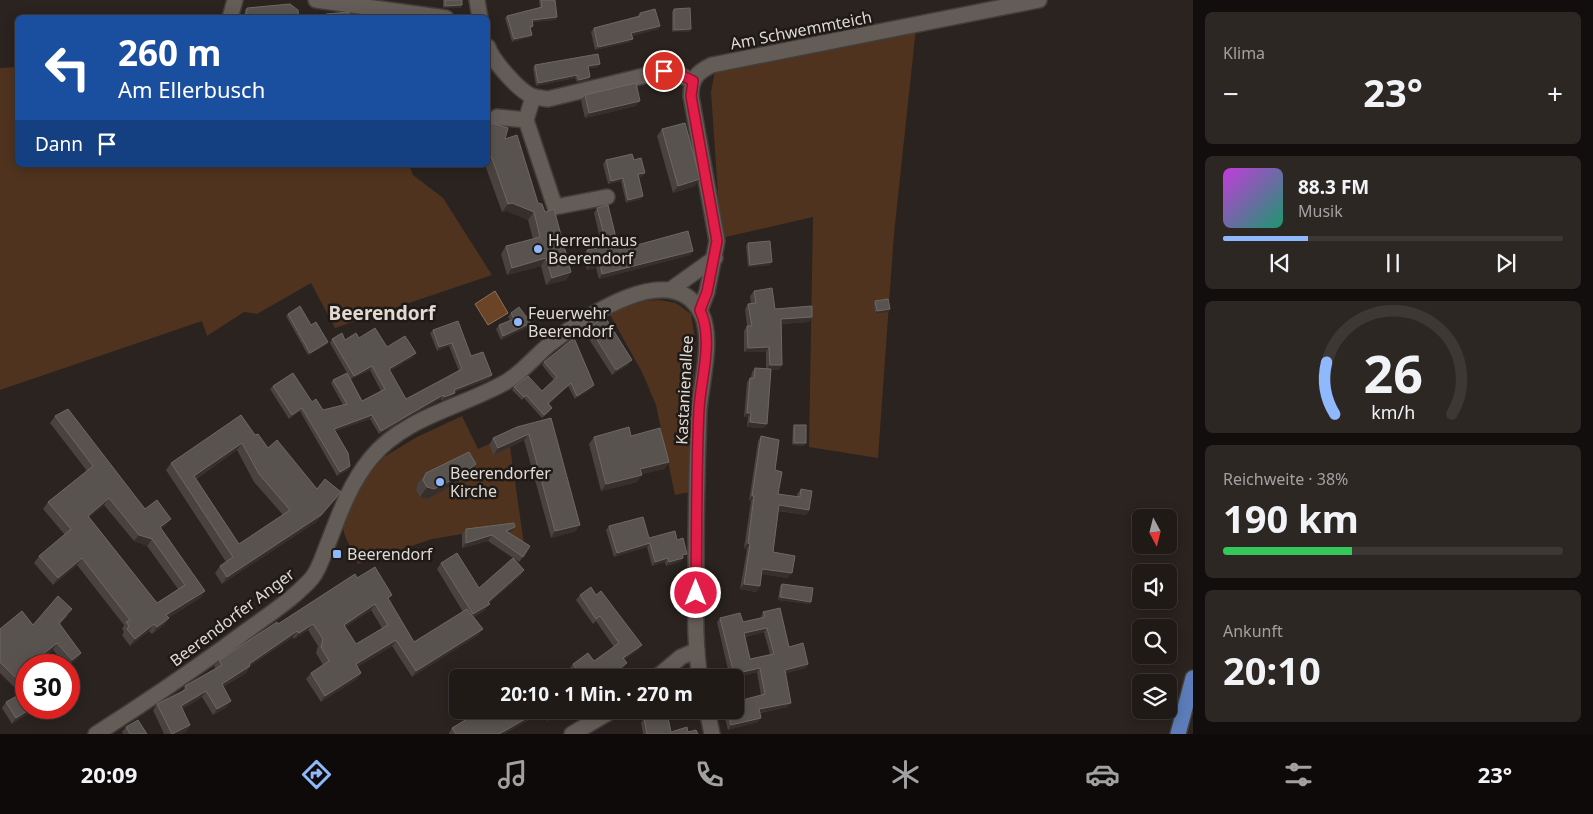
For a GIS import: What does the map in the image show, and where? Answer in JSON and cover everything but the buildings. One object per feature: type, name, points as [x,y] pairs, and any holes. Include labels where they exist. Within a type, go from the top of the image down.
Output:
[{"type":"main road","points":[[1178,734],[1193,678]]},
{"type":"street","points":[[231,15],[235,0]]},
{"type":"street","points":[[316,0],[424,15]]},
{"type":"street","points":[[477,0],[480,15]]},
{"type":"street","name":"Am Schwemmteich","points":[[693,81],[701,70],[712,66],[1039,0]]},
{"type":"street","points":[[490,54],[507,74],[533,97],[548,99],[664,71],[675,72],[693,81],[691,96],[717,241],[715,258],[700,310]]},
{"type":"street","points":[[533,97],[526,120],[555,207],[607,197]]},
{"type":"street","points":[[497,117],[526,120]]},
{"type":"street","name":"Beerendorfer Anger","points":[[96,734],[152,699],[264,618],[313,576],[352,487],[368,460],[382,446],[398,434],[434,415],[510,380],[550,344],[603,308],[632,296],[660,290],[670,290],[715,258]]},
{"type":"street","points":[[670,290],[694,302],[700,310]]},
{"type":"street","name":"Kastanienallee","points":[[699,669],[697,650],[698,453],[700,408],[706,352],[706,322],[700,310]]},
{"type":"street","points":[[666,669],[680,657],[697,650]]},
{"type":"street","points":[[572,734],[598,719]]},
{"type":"street","points":[[709,719],[712,734]]},
{"type":"shaded area","points":[[916,28],[894,234],[878,458],[809,447],[813,217],[721,238],[711,92],[715,71]]},
{"type":"shaded area","points":[[15,67],[15,167],[410,167],[413,175],[443,198],[492,275],[335,328],[311,283],[257,314],[244,312],[207,336],[202,321],[0,390],[0,68]]},
{"type":"shaded area","points":[[495,291],[508,313],[488,325],[475,304]]},
{"type":"shaded area","points":[[659,300],[676,303],[691,314],[695,339],[690,492],[675,495],[656,405],[642,372],[609,313],[645,301]]},
{"type":"shaded area","points":[[462,416],[478,449],[505,437],[510,447],[524,544],[462,534],[432,539],[358,564],[342,525],[348,507],[370,472],[384,457],[417,437]]},
{"type":"place","name":"Herrenhaus Beerendorf","points":[[538,249]]},
{"type":"place","name":"Feuerwehr Beerendorf","points":[[518,322]]},
{"type":"place","name":"Beerendorfer Kirche","points":[[440,482]]},
{"type":"place","name":"Beerendorf","points":[[337,554]]},
{"type":"district","name":"Beerendorf","points":[[382,313]]},
{"type":"route","points":[[664,71],[675,72],[693,81],[691,96],[717,241],[707,292],[700,310],[706,322],[706,352],[700,408],[696,515],[696,593]]}]
